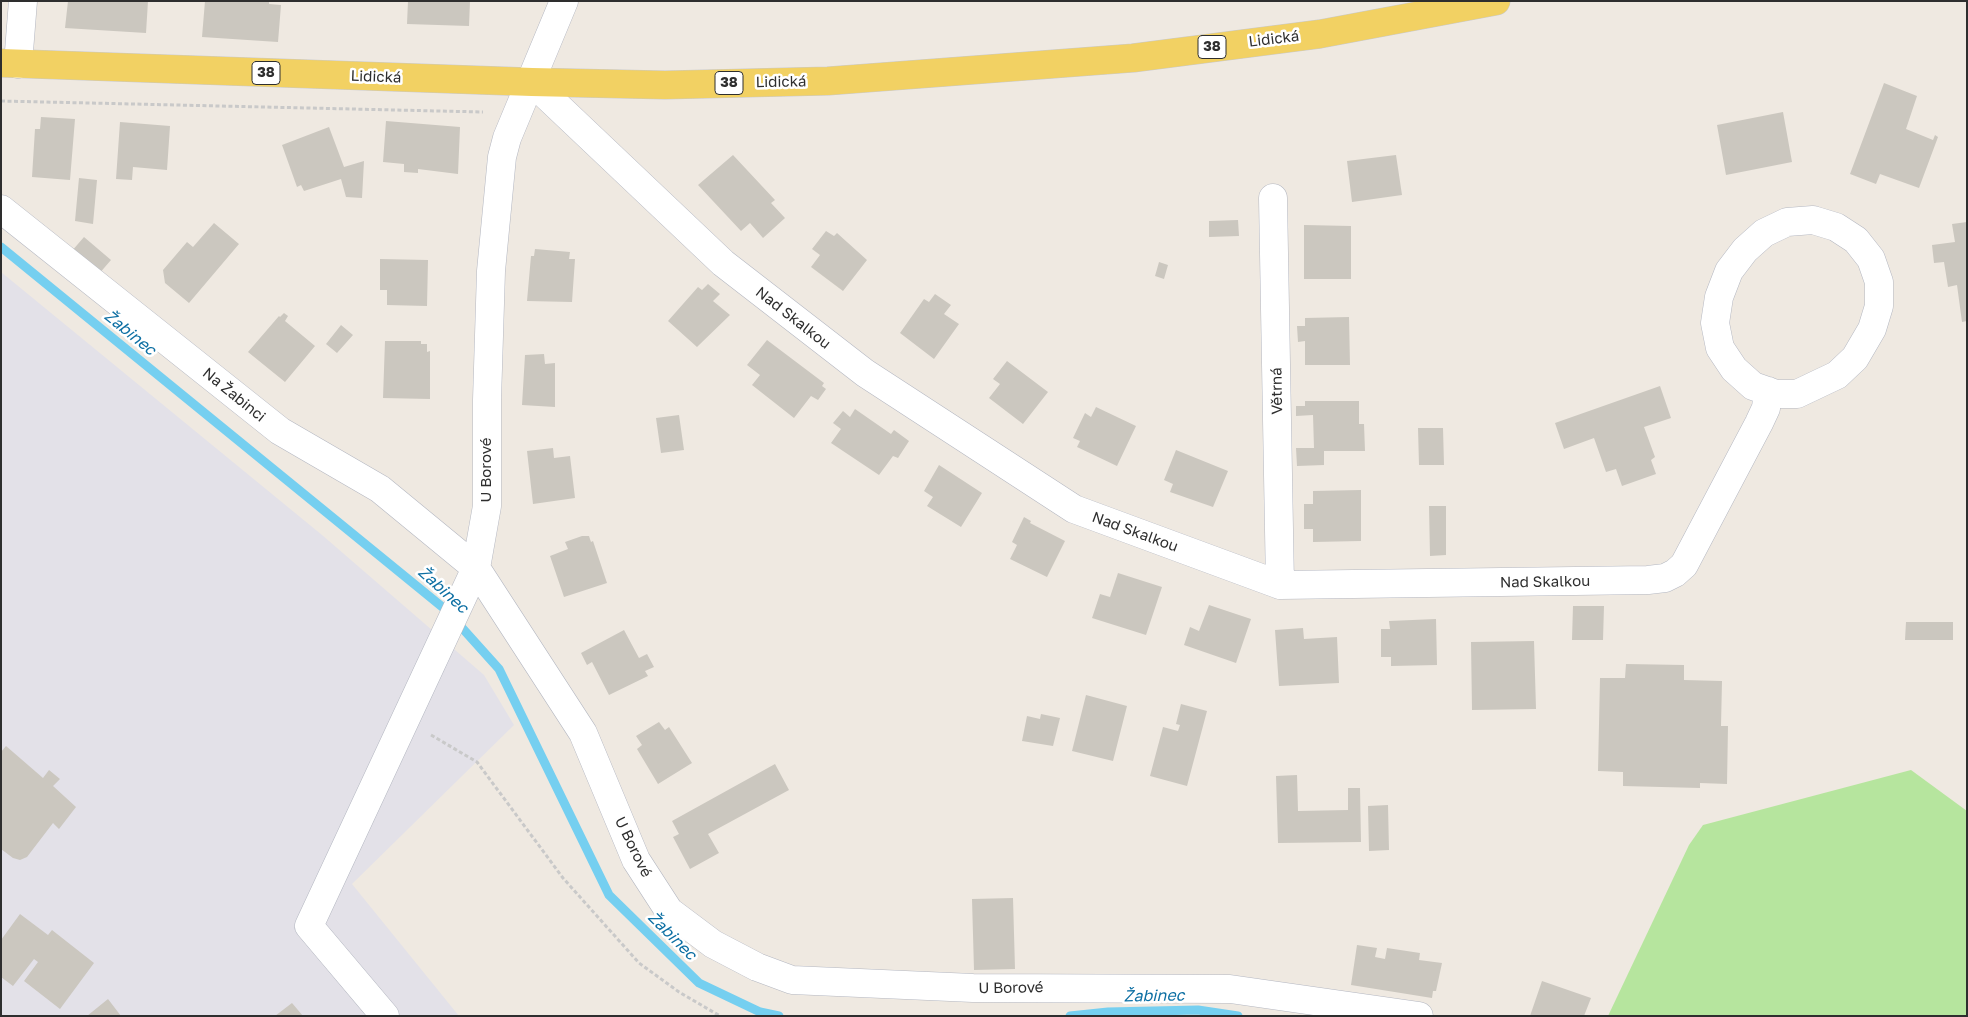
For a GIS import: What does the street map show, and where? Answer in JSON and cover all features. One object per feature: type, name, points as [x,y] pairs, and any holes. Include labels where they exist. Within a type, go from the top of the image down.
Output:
[{"type":"main road","name":"Lidická","points":[[10,63],[665,85],[828,81],[1133,58],[1320,34],[1496,1]]},
{"type":"street","points":[[10,63],[23,1]]},
{"type":"street","name":"U Borové","points":[[564,1],[532,82],[507,138],[502,157],[490,270],[486,400],[487,506],[476,568],[583,733],[636,860],[669,911],[713,944],[757,967],[792,980],[973,988],[1230,989],[1419,1016]]},
{"type":"street","name":"Nad Skalkou","points":[[532,82],[723,263],[865,373],[1074,509],[1280,585],[1639,580],[1664,578],[1675,574],[1684,565],[1759,423],[1766,408],[1768,391]]},
{"type":"street","name":"Větrná","points":[[1273,198],[1280,585]]},
{"type":"street","name":"Na Žabinci","points":[[1,209],[280,431],[380,489],[476,568]]},
{"type":"street","points":[[1812,220],[1836,227],[1856,240],[1871,259],[1879,282],[1879,306],[1872,329],[1855,358],[1836,375],[1797,394],[1776,394],[1768,391],[1753,386],[1734,369],[1720,348],[1716,323],[1719,297],[1729,271],[1745,250],[1764,233],[1787,222],[1812,220]]},
{"type":"street","points":[[385,1016],[309,926],[476,568]]},
{"type":"path","points":[[1,101],[519,113]]},
{"type":"path","points":[[405,720],[477,762],[563,878],[638,963],[679,992],[720,1016]]},
{"type":"shaded area","points":[[1,272],[322,535],[484,675],[514,725],[352,884],[459,1016],[1,1016]]},
{"type":"green space","points":[[1911,770],[1967,811],[1967,1016],[1608,1016],[1689,845],[1703,825]]},
{"type":"building","points":[[68,1],[148,1],[146,33],[65,28]]},
{"type":"building","points":[[205,1],[269,1],[269,4],[281,5],[278,42],[202,37]]},
{"type":"building","points":[[408,1],[470,1],[469,26],[407,24]]},
{"type":"building","points":[[1884,83],[1917,96],[1906,129],[1933,140],[1935,135],[1938,137],[1919,188],[1880,174],[1876,184],[1850,174]]},
{"type":"building","points":[[1783,112],[1792,162],[1726,175],[1717,125]]},
{"type":"building","points":[[41,117],[75,119],[70,180],[32,177],[35,129],[40,129]]},
{"type":"building","points":[[386,121],[460,127],[458,174],[418,169],[418,173],[404,172],[404,164],[383,162]]},
{"type":"building","points":[[120,122],[170,126],[167,170],[133,167],[132,180],[116,179]]},
{"type":"building","points":[[329,127],[344,167],[364,161],[362,198],[346,197],[341,179],[304,191],[301,185],[297,187],[282,145]]},
{"type":"building","points":[[733,155],[775,200],[771,203],[785,218],[763,238],[750,223],[741,231],[698,185]]},
{"type":"building","points":[[1396,155],[1402,195],[1352,202],[1347,161]]},
{"type":"building","points":[[79,178],[97,180],[93,224],[75,221]]},
{"type":"building","points":[[1238,220],[1239,236],[1209,237],[1209,221]]},
{"type":"building","points":[[1967,222],[1967,321],[1962,322],[1957,285],[1948,287],[1944,262],[1934,263],[1932,245],[1955,242],[1952,224]]},
{"type":"building","points":[[214,223],[239,244],[189,303],[165,283],[163,270],[187,242],[193,247]]},
{"type":"building","points":[[1304,225],[1351,226],[1351,279],[1304,279]]},
{"type":"building","points":[[826,231],[834,236],[837,233],[867,260],[843,291],[811,267],[820,255],[812,249]]},
{"type":"building","points":[[84,237],[111,260],[98,275],[71,252]]},
{"type":"building","points":[[535,249],[570,252],[569,259],[575,259],[572,302],[527,301],[531,256],[534,256]]},
{"type":"building","points":[[380,259],[428,260],[427,306],[387,305],[387,290],[380,290]]},
{"type":"building","points":[[1159,262],[1168,265],[1164,279],[1155,276]]},
{"type":"building","points":[[708,284],[720,294],[713,301],[730,315],[697,347],[668,321],[698,287],[702,290]]},
{"type":"building","points":[[935,294],[951,305],[944,314],[959,324],[934,359],[900,333],[924,299],[929,302]]},
{"type":"building","points":[[284,313],[288,316],[285,321],[315,346],[285,382],[248,352],[279,316]]},
{"type":"building","points":[[1349,317],[1350,365],[1305,365],[1305,341],[1298,342],[1297,326],[1305,326],[1305,318]]},
{"type":"building","points":[[341,325],[353,335],[337,353],[326,344]]},
{"type":"building","points":[[767,340],[824,383],[822,386],[826,389],[818,400],[811,396],[794,418],[752,385],[760,375],[747,365]]},
{"type":"building","points":[[385,341],[421,341],[421,344],[427,344],[427,352],[430,351],[430,399],[383,398]]},
{"type":"building","points":[[544,354],[545,364],[555,363],[555,407],[522,405],[525,355]]},
{"type":"building","points":[[1007,361],[1048,392],[1023,424],[989,398],[1000,384],[993,379]]},
{"type":"building","points":[[1660,386],[1671,418],[1644,427],[1655,457],[1651,460],[1656,474],[1622,486],[1616,469],[1606,472],[1594,438],[1564,449],[1555,423]]},
{"type":"building","points":[[1305,401],[1359,401],[1359,424],[1364,424],[1365,451],[1324,451],[1324,465],[1297,466],[1296,448],[1314,448],[1313,415],[1296,416],[1296,406],[1305,406]]},
{"type":"building","points":[[1096,407],[1136,426],[1117,466],[1077,447],[1080,441],[1073,438],[1085,413],[1091,417]]},
{"type":"building","points":[[855,409],[891,434],[894,430],[909,441],[898,458],[893,456],[879,475],[831,443],[841,429],[833,423],[843,411],[850,417]]},
{"type":"building","points":[[679,415],[684,450],[661,453],[656,418]]},
{"type":"building","points":[[1418,428],[1443,428],[1444,465],[1419,465]]},
{"type":"building","points":[[553,448],[554,458],[570,456],[575,498],[533,504],[527,451]]},
{"type":"building","points":[[1176,450],[1228,471],[1213,507],[1170,492],[1173,484],[1164,480]]},
{"type":"building","points":[[939,465],[982,493],[961,527],[927,506],[933,497],[924,491]]},
{"type":"building","points":[[1361,490],[1361,541],[1313,542],[1313,529],[1304,529],[1304,504],[1313,504],[1313,491]]},
{"type":"building","points":[[1429,506],[1446,506],[1446,555],[1430,556]]},
{"type":"building","points":[[1024,517],[1031,521],[1030,523],[1065,541],[1047,577],[1010,559],[1017,545],[1012,542]]},
{"type":"building","points":[[582,536],[589,536],[591,542],[593,541],[607,583],[564,597],[550,556],[568,549],[565,542]]},
{"type":"building","points":[[1118,573],[1162,587],[1146,635],[1092,618],[1100,594],[1110,597]]},
{"type":"building","points":[[1209,605],[1251,619],[1236,663],[1184,645],[1190,627],[1199,631]]},
{"type":"building","points":[[1573,606],[1604,606],[1603,640],[1572,640]]},
{"type":"building","points":[[1436,619],[1437,665],[1391,666],[1391,657],[1381,657],[1381,629],[1390,629],[1389,621]]},
{"type":"building","points":[[1906,622],[1953,622],[1953,640],[1905,640]]},
{"type":"building","points":[[1303,628],[1304,639],[1337,637],[1339,683],[1279,686],[1275,630]]},
{"type":"building","points":[[624,630],[639,658],[647,654],[654,667],[645,671],[648,676],[609,695],[592,662],[587,665],[581,653]]},
{"type":"building","points":[[1534,641],[1536,709],[1472,710],[1471,642]]},
{"type":"building","points":[[1626,664],[1684,665],[1684,680],[1722,681],[1721,726],[1728,726],[1727,784],[1700,783],[1700,788],[1623,786],[1623,772],[1598,771],[1600,678],[1625,678]]},
{"type":"building","points":[[1086,695],[1127,706],[1113,761],[1072,751]]},
{"type":"building","points":[[1181,704],[1207,711],[1187,786],[1150,776],[1163,727],[1178,731],[1180,725],[1176,724]]},
{"type":"building","points":[[1041,714],[1060,718],[1053,746],[1022,741],[1027,716],[1040,719]]},
{"type":"building","points":[[659,722],[665,730],[669,727],[692,763],[658,784],[637,749],[642,745],[636,736]]},
{"type":"building","points":[[6,746],[43,778],[49,770],[60,779],[53,786],[76,807],[59,829],[53,823],[27,857],[20,860],[13,858],[1,849],[1,752]]},
{"type":"building","points":[[775,764],[789,790],[708,834],[719,853],[690,869],[673,837],[679,834],[672,821]]},
{"type":"building","points":[[1297,775],[1298,811],[1348,810],[1348,788],[1360,788],[1361,842],[1278,843],[1276,776]]},
{"type":"building","points":[[1388,805],[1389,850],[1369,851],[1368,806]]},
{"type":"building","points":[[1013,898],[1015,969],[974,970],[972,899]]},
{"type":"building","points":[[20,914],[48,935],[52,930],[94,963],[60,1009],[24,981],[38,962],[34,959],[13,986],[1,977],[1,940]]},
{"type":"building","points":[[1357,945],[1377,948],[1375,957],[1385,959],[1387,948],[1420,953],[1419,960],[1442,963],[1436,991],[1433,991],[1432,998],[1351,985]]},
{"type":"building","points":[[1542,981],[1591,998],[1584,1016],[1530,1016]]},
{"type":"building","points":[[108,999],[121,1016],[87,1016]]},
{"type":"building","points":[[292,1003],[303,1016],[275,1016]]},
{"type":"waterway","name":"Žabinec","points":[[1,247],[446,610],[499,669],[609,895],[699,983],[760,1012],[779,1016]]},
{"type":"waterway","name":"Žabinec","points":[[1070,1016],[1108,1012],[1198,1010],[1238,1016]]}]
